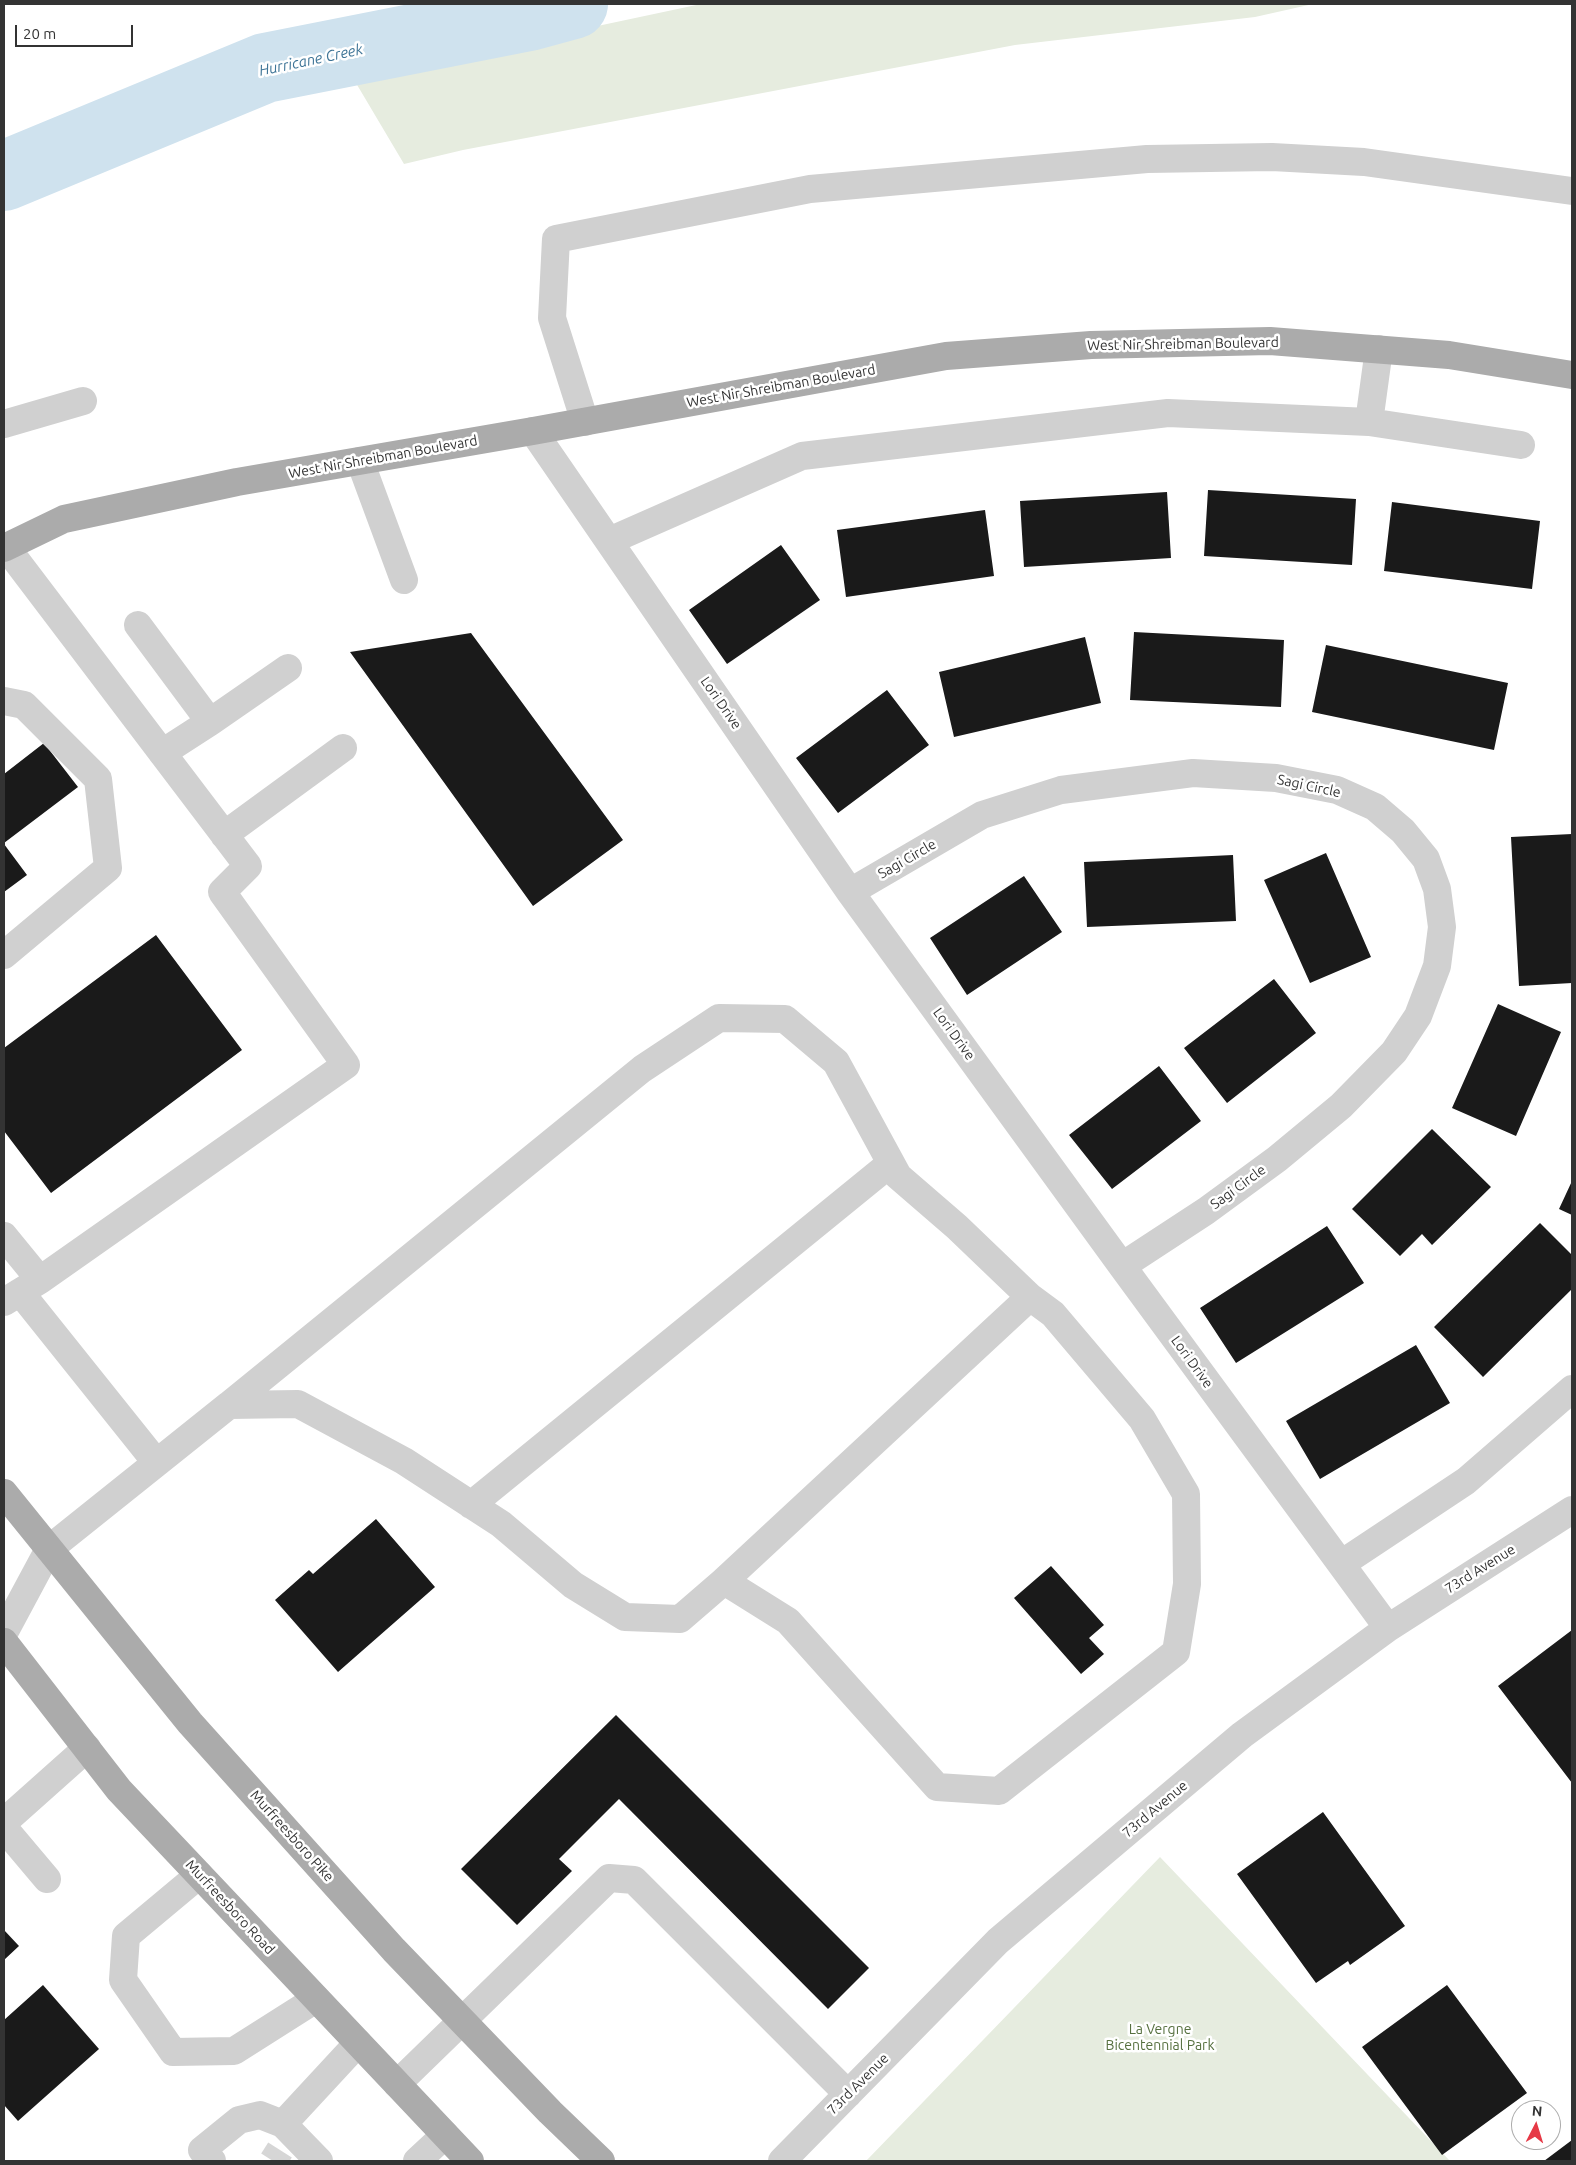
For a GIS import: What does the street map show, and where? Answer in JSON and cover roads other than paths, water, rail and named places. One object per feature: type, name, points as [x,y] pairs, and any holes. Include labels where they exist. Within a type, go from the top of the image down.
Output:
[{"type":"main road","name":"West Nir Shreibman Boulevard","points":[[5,547],[64,519],[237,482],[585,422],[946,356],[1091,345],[1270,340],[1449,355],[1572,376]]},
{"type":"main road","name":"Murfreesboro Pike","points":[[4,1492],[190,1722],[394,1950],[550,2112],[601,2161]]},
{"type":"main road","name":"Murfreesboro Road","points":[[4,1642],[120,1790],[470,2161]]},
{"type":"street","points":[[585,422],[552,318],[556,239],[810,189],[1147,159],[1272,158],[1364,162],[1572,192]]},
{"type":"street","points":[[1369,422],[1379,350]]},
{"type":"street","points":[[4,424],[83,401]]},
{"type":"street","points":[[609,541],[802,456],[1168,414],[1369,422],[1521,445]]},
{"type":"street","name":"Lori Drive","points":[[533,431],[850,892],[1388,1628]]},
{"type":"street","points":[[360,460],[404,580]]},
{"type":"street","points":[[5,547],[248,866],[222,892],[346,1065],[21,1291]]},
{"type":"street","points":[[138,625],[210,722]]},
{"type":"street","points":[[162,754],[288,668]]},
{"type":"street","points":[[4,701],[24,705],[98,779],[108,868],[4,955]]},
{"type":"street","points":[[224,835],[343,748]]},
{"type":"street","name":"Sagi Circle","points":[[850,892],[982,815],[1061,790],[1137,778],[1192,773],[1276,778],[1337,790],[1374,807],[1403,831],[1426,860],[1437,889],[1442,927],[1437,966],[1418,1016],[1394,1052],[1342,1106],[1277,1159],[1206,1211],[1122,1266]]},
{"type":"street","points":[[4,1633],[49,1549],[642,1069],[719,1018],[785,1019],[836,1062],[898,1176],[957,1228],[1030,1297],[1053,1314],[1142,1419],[1186,1494],[1187,1584],[1176,1652],[999,1791],[937,1787],[788,1621],[724,1581]]},
{"type":"street","points":[[471,1505],[891,1164]]},
{"type":"street","points":[[4,1236],[21,1291],[156,1462]]},
{"type":"street","points":[[229,1405],[298,1404],[404,1460],[500,1524],[573,1585],[625,1617],[680,1619],[724,1581],[1030,1297]]},
{"type":"street","points":[[1341,1564],[1466,1481],[1572,1389]]},
{"type":"street","name":"73rd Avenue","points":[[782,2161],[998,1941],[1242,1735],[1388,1628],[1572,1510]]},
{"type":"street","points":[[4,1822],[86,1748]]},
{"type":"street","points":[[4,1828],[47,1879]]},
{"type":"street","points":[[199,1874],[126,1936],[123,1980],[173,2052],[234,2051],[316,1999]]},
{"type":"street","points":[[397,2084],[609,1878],[634,1880],[848,2094]]},
{"type":"street","points":[[284,2135],[358,2043]]},
{"type":"street","points":[[212,2161],[202,2150],[240,2120],[260,2115],[319,2161]]},
{"type":"street","points":[[417,2161],[445,2135]]},
{"type":"waterway","name":"Hurricane Creek","points":[[4,176],[265,68],[529,16],[573,4]]},
{"type":"tunnel","points":[[273,2161],[280,2150]]},
{"type":"park label","name":"La Vergne Bicentennial Park","points":[[1160,2038]]}]
